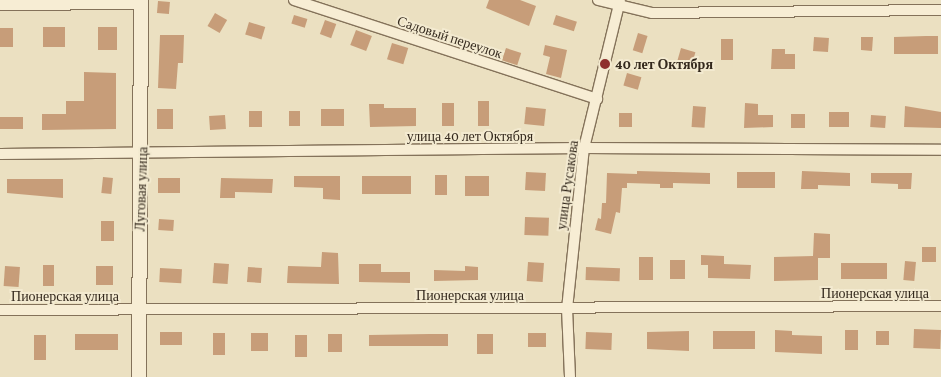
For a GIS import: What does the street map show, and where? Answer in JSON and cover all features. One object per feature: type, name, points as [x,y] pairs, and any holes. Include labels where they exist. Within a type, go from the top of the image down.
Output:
[{"type":"street","name":"Садовый переулок","points":[[294,0],[597,100]]},
{"type":"street","points":[[598,0],[619,3],[652,13],[941,10]]},
{"type":"street","points":[[0,3],[141,1]]},
{"type":"street","name":"Луговая улица","points":[[139,377],[137,309],[142,152],[141,1]]},
{"type":"street","name":"улица Русакова","points":[[570,377],[567,309],[584,148],[619,3]]},
{"type":"street","name":"улица 40 лет Октября","points":[[0,154],[584,148],[941,150]]},
{"type":"street","name":"Пионерская улица","points":[[0,310],[941,306]]},
{"type":"building","points":[[489,0],[520,0],[536,6],[529,26],[486,8]]},
{"type":"building","points":[[158,1],[170,2],[169,14],[157,13]]},
{"type":"building","points":[[215,13],[227,20],[220,33],[208,26]]},
{"type":"building","points":[[294,15],[307,19],[305,28],[291,24]]},
{"type":"building","points":[[556,15],[577,22],[574,31],[553,25]]},
{"type":"building","points":[[325,20],[336,24],[331,38],[320,34]]},
{"type":"building","points":[[249,22],[265,27],[261,39],[245,34]]},
{"type":"building","points":[[43,27],[65,27],[65,47],[43,47]]},
{"type":"building","points":[[98,27],[117,27],[117,50],[98,50]]},
{"type":"building","points":[[0,28],[13,28],[13,47],[0,47]]},
{"type":"building","points":[[356,30],[372,36],[366,51],[350,45]]},
{"type":"building","points":[[638,33],[648,36],[642,53],[633,50]]},
{"type":"building","points":[[160,35],[184,35],[183,63],[178,63],[176,89],[158,88]]},
{"type":"building","points":[[938,36],[938,54],[894,54],[894,37]]},
{"type":"building","points":[[814,37],[829,38],[828,52],[813,51]]},
{"type":"building","points":[[861,37],[873,37],[872,51],[861,50]]},
{"type":"building","points":[[721,39],[733,39],[733,60],[721,60]]},
{"type":"building","points":[[392,43],[408,48],[403,64],[387,59]]},
{"type":"building","points":[[545,45],[567,50],[561,78],[546,74],[550,57],[543,55]]},
{"type":"building","points":[[506,48],[521,53],[517,65],[502,60]]},
{"type":"building","points":[[681,48],[695,52],[691,67],[677,62]]},
{"type":"building","points":[[772,49],[785,49],[785,54],[795,54],[795,69],[771,69]]},
{"type":"building","points":[[84,72],[116,73],[116,129],[42,130],[42,114],[66,114],[66,101],[84,101]]},
{"type":"building","points":[[627,73],[641,77],[638,90],[623,85]]},
{"type":"building","points":[[478,101],[489,101],[489,126],[478,126]]},
{"type":"building","points":[[442,103],[454,103],[454,126],[442,126]]},
{"type":"building","points":[[745,103],[758,104],[758,115],[773,115],[773,127],[744,128]]},
{"type":"building","points":[[369,104],[384,104],[384,108],[416,108],[416,126],[370,127]]},
{"type":"building","points":[[693,106],[706,107],[705,128],[692,127]]},
{"type":"building","points":[[905,106],[941,112],[941,128],[904,127]]},
{"type":"building","points":[[526,107],[546,109],[544,126],[524,124]]},
{"type":"building","points":[[157,109],[173,109],[173,129],[157,129]]},
{"type":"building","points":[[321,109],[344,109],[344,126],[321,126]]},
{"type":"building","points":[[249,111],[262,111],[262,127],[249,127]]},
{"type":"building","points":[[289,111],[300,111],[300,126],[289,126]]},
{"type":"building","points":[[829,112],[849,112],[849,127],[829,127]]},
{"type":"building","points":[[619,113],[632,113],[632,127],[619,127]]},
{"type":"building","points":[[791,114],[805,114],[805,128],[791,128]]},
{"type":"building","points":[[225,115],[226,129],[210,130],[209,116]]},
{"type":"building","points":[[871,115],[886,116],[885,128],[870,127]]},
{"type":"building","points":[[0,117],[23,117],[23,129],[0,129]]},
{"type":"building","points":[[637,171],[710,173],[710,184],[673,183],[673,188],[660,188],[660,184],[627,183],[627,188],[622,188],[620,213],[616,212],[611,234],[595,230],[598,218],[601,219],[602,203],[606,203],[607,173],[637,174]]},
{"type":"building","points":[[802,171],[850,173],[850,186],[818,185],[818,189],[801,189]]},
{"type":"building","points":[[526,172],[546,173],[545,191],[525,190]]},
{"type":"building","points":[[737,172],[775,172],[775,188],[737,188]]},
{"type":"building","points":[[871,173],[912,173],[911,189],[898,189],[898,184],[871,183]]},
{"type":"building","points":[[435,175],[447,175],[447,195],[435,195]]},
{"type":"building","points":[[294,176],[340,176],[340,200],[323,199],[323,188],[294,187]]},
{"type":"building","points":[[362,176],[411,176],[411,194],[362,194]]},
{"type":"building","points":[[465,176],[489,176],[489,196],[465,196]]},
{"type":"building","points":[[103,177],[113,178],[111,194],[101,193]]},
{"type":"building","points":[[158,178],[180,178],[180,193],[158,193]]},
{"type":"building","points":[[221,178],[273,179],[272,193],[235,192],[235,198],[220,198]]},
{"type":"building","points":[[7,179],[63,179],[63,198],[7,193]]},
{"type":"building","points":[[525,217],[549,218],[548,236],[524,235]]},
{"type":"building","points":[[159,219],[174,220],[173,231],[158,230]]},
{"type":"building","points":[[101,221],[114,221],[114,241],[101,241]]},
{"type":"building","points":[[814,233],[830,234],[830,258],[818,258],[818,280],[774,281],[774,257],[813,256]]},
{"type":"building","points":[[922,247],[936,247],[936,262],[922,262]]},
{"type":"building","points":[[322,252],[338,253],[339,284],[287,283],[288,266],[321,267]]},
{"type":"building","points":[[701,255],[724,256],[724,264],[751,265],[750,279],[708,278],[708,265],[701,265]]},
{"type":"building","points":[[639,257],[653,257],[653,280],[639,280]]},
{"type":"building","points":[[670,260],[685,260],[685,279],[670,279]]},
{"type":"building","points":[[905,261],[916,262],[914,281],[903,280]]},
{"type":"building","points":[[528,262],[544,263],[543,282],[527,281]]},
{"type":"building","points":[[214,263],[229,264],[228,284],[213,283]]},
{"type":"building","points":[[841,263],[887,263],[887,279],[841,279]]},
{"type":"building","points":[[359,264],[381,264],[381,272],[410,272],[410,283],[359,282]]},
{"type":"building","points":[[43,265],[54,265],[54,286],[43,286]]},
{"type":"building","points":[[5,266],[20,267],[19,287],[4,286]]},
{"type":"building","points":[[96,266],[113,266],[113,285],[96,285]]},
{"type":"building","points":[[465,266],[478,267],[478,280],[434,281],[434,270],[465,271]]},
{"type":"building","points":[[248,267],[262,268],[261,283],[247,282]]},
{"type":"building","points":[[586,267],[620,268],[620,281],[586,280]]},
{"type":"building","points":[[160,268],[182,269],[181,283],[159,282]]},
{"type":"building","points":[[914,329],[941,330],[940,349],[913,348]]},
{"type":"building","points":[[775,330],[792,331],[792,335],[822,336],[822,354],[775,352]]},
{"type":"building","points":[[845,330],[858,330],[858,350],[845,350]]},
{"type":"building","points":[[689,331],[689,351],[647,349],[647,332]]},
{"type":"building","points":[[713,331],[755,331],[755,349],[713,349]]},
{"type":"building","points":[[876,331],[889,331],[889,345],[876,345]]},
{"type":"building","points":[[160,332],[182,332],[182,345],[160,345]]},
{"type":"building","points":[[586,332],[612,333],[611,350],[585,349]]},
{"type":"building","points":[[213,333],[225,333],[225,355],[213,355]]},
{"type":"building","points":[[251,333],[268,333],[268,351],[251,351]]},
{"type":"building","points":[[528,333],[546,333],[546,347],[528,347]]},
{"type":"building","points":[[75,334],[118,334],[118,350],[75,350]]},
{"type":"building","points":[[328,334],[342,334],[342,352],[328,352]]},
{"type":"building","points":[[448,334],[448,346],[369,346],[369,335]]},
{"type":"building","points":[[477,334],[493,334],[493,354],[477,354]]},
{"type":"building","points":[[34,335],[46,335],[46,360],[34,360]]},
{"type":"building","points":[[295,335],[307,335],[307,357],[295,357]]},
{"type":"place","name":"40 лет Октября","points":[[605,64]]}]
